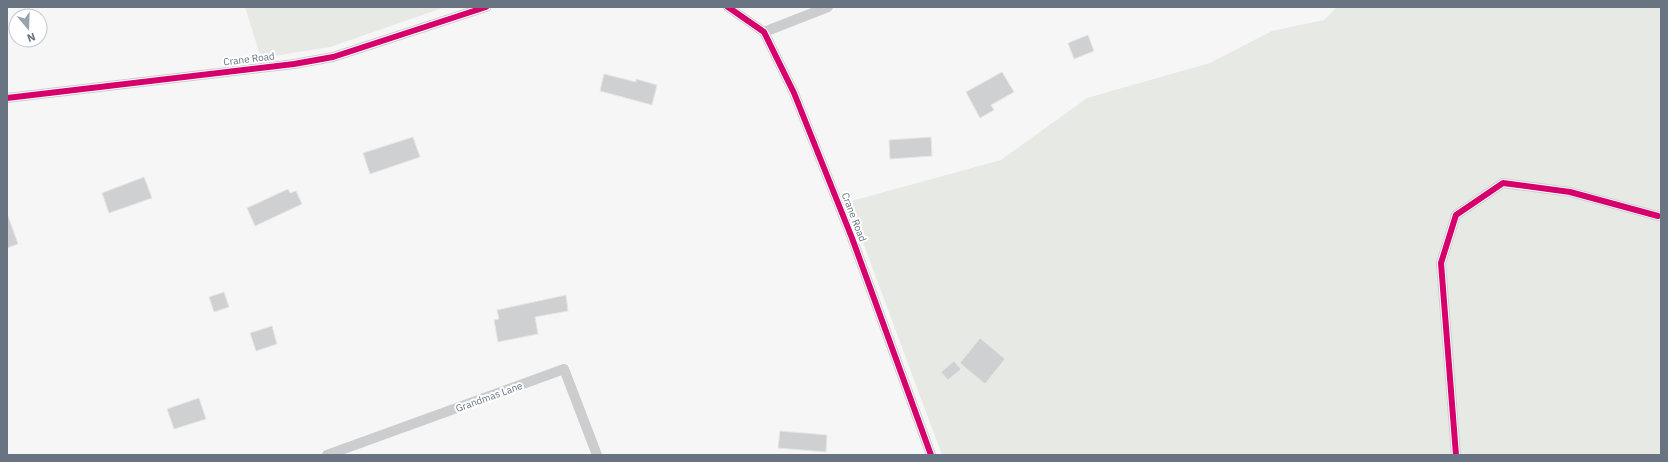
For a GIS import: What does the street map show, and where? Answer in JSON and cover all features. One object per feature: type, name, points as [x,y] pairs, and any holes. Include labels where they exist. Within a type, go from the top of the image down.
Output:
[{"type":"street","name":"Crane Road","points":[[7,98],[294,64],[333,58],[486,7]]},
{"type":"street","name":"Crane Road","points":[[728,7],[764,32],[794,93],[849,231],[931,455]]},
{"type":"street","points":[[764,32],[828,7]]},
{"type":"street","points":[[1456,455],[1441,263],[1456,216],[1503,183],[1570,192],[1658,216]]},
{"type":"street","name":"Grandmas Lane","points":[[327,455],[564,369],[597,455]]},
{"type":"shaded area","points":[[245,7],[445,7],[330,47],[261,58]]},
{"type":"shaded area","points":[[1337,7],[1661,7],[1661,455],[942,455],[848,202],[1001,160],[1087,98],[1210,63],[1272,31],[1324,20]]},
{"type":"building","points":[[1088,35],[1094,51],[1074,59],[1068,43]]},
{"type":"building","points":[[1002,72],[1014,92],[991,105],[994,110],[980,118],[966,92]]},
{"type":"building","points":[[604,74],[636,82],[636,79],[657,85],[652,105],[600,91]]},
{"type":"building","points":[[413,137],[420,157],[370,174],[363,153]]},
{"type":"building","points":[[931,137],[932,156],[890,159],[889,140]]},
{"type":"building","points":[[144,177],[152,198],[109,213],[102,193]]},
{"type":"building","points":[[288,189],[290,193],[296,191],[302,204],[255,226],[247,208]]},
{"type":"building","points":[[7,216],[18,244],[7,248]]},
{"type":"building","points":[[224,292],[229,307],[214,312],[209,297]]},
{"type":"building","points":[[566,295],[568,311],[535,317],[538,334],[498,342],[494,320],[499,319],[497,310]]},
{"type":"building","points":[[272,326],[277,344],[256,351],[250,333]]},
{"type":"building","points":[[980,338],[1005,359],[985,384],[960,363]]},
{"type":"building","points":[[954,361],[961,369],[948,380],[941,372]]},
{"type":"building","points":[[199,398],[206,419],[174,429],[167,409]]},
{"type":"building","points":[[780,431],[827,435],[826,452],[778,448]]},
{"type":"cycle path","points":[[7,98],[294,64],[333,57],[486,7]]},
{"type":"cycle path","points":[[728,7],[764,32],[794,93],[852,238],[931,455]]},
{"type":"cycle path","points":[[1456,455],[1441,263],[1456,215],[1503,183],[1570,192],[1658,216]]}]
